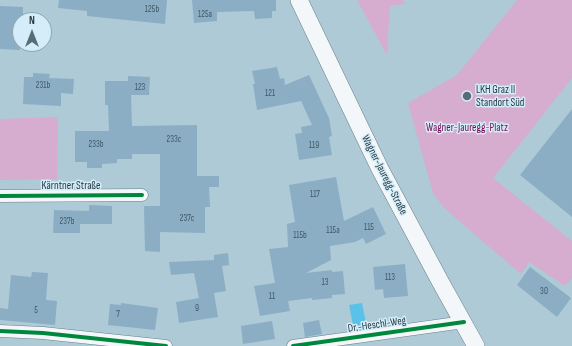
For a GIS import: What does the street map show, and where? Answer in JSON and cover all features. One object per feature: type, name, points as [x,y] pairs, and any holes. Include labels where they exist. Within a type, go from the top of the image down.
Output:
[{"type":"main road","name":"Wagner-Jauregg-Straße","points":[[299,0],[380,169],[476,346]]},
{"type":"street","name":"Kärntner Straße","points":[[0,196],[142,195]]},
{"type":"street","name":"Dr.-Heschl-Weg","points":[[293,346],[354,342],[464,322]]},
{"type":"street","points":[[0,332],[43,333],[166,346]]},
{"type":"green space","points":[[357,0],[403,0],[405,4],[390,6],[387,55]]},
{"type":"green space","name":"Wagner-Jauregg-Platz","points":[[517,0],[572,0],[572,78],[493,178],[572,241],[572,278],[565,286],[529,262],[521,274],[444,208],[433,193],[408,103],[457,75]]},
{"type":"green space","points":[[58,117],[57,179],[0,180],[0,119]]},
{"type":"water","points":[[362,303],[367,328],[354,330],[349,305]]},
{"type":"building","points":[[59,0],[167,0],[165,24],[87,16],[87,11],[58,8]]},
{"type":"building","points":[[192,0],[276,0],[276,11],[272,11],[272,18],[255,19],[254,11],[217,12],[217,21],[194,23]]},
{"type":"building","points":[[0,6],[23,7],[23,12],[12,12],[12,50],[0,49]]},
{"type":"building","points":[[277,67],[280,79],[284,78],[285,85],[309,75],[329,118],[332,136],[329,137],[332,155],[299,160],[295,134],[302,133],[301,127],[312,125],[301,101],[257,110],[253,84],[255,84],[252,71]]},
{"type":"building","points":[[33,73],[50,74],[49,78],[74,79],[73,94],[61,93],[61,106],[23,104],[24,77],[33,77]]},
{"type":"building","points":[[128,76],[150,77],[149,95],[131,95],[132,126],[197,125],[197,176],[219,176],[219,187],[209,187],[210,207],[205,207],[205,233],[160,232],[160,252],[145,251],[144,206],[160,206],[160,154],[132,154],[132,159],[117,159],[117,163],[102,164],[102,168],[87,168],[87,162],[75,162],[75,131],[109,131],[108,105],[105,105],[105,81],[128,81]]},
{"type":"building","points":[[572,109],[572,217],[520,175]]},
{"type":"building","points":[[336,177],[344,221],[373,207],[386,234],[366,244],[363,238],[355,242],[330,246],[331,260],[306,273],[332,270],[332,272],[343,271],[345,294],[332,295],[332,298],[312,300],[312,298],[288,301],[290,311],[260,316],[254,286],[275,283],[269,249],[288,247],[287,224],[295,222],[289,185]]},
{"type":"building","points":[[89,205],[112,206],[112,224],[80,224],[80,233],[53,233],[54,210],[89,211]]},
{"type":"building","points":[[228,253],[229,265],[222,266],[226,291],[214,293],[218,317],[179,323],[176,302],[199,298],[194,273],[171,275],[169,262],[214,260],[214,255]]},
{"type":"building","points":[[405,264],[408,296],[384,298],[383,289],[375,290],[373,267]]},
{"type":"building","points":[[530,267],[571,298],[557,317],[517,285]]},
{"type":"building","points":[[32,272],[48,273],[46,300],[57,301],[55,325],[0,320],[0,308],[8,309],[11,275],[31,277]]},
{"type":"building","points":[[121,303],[158,308],[155,330],[108,325],[110,304],[121,305]]},
{"type":"building","points":[[319,320],[322,334],[305,337],[303,323]]},
{"type":"building","points":[[272,321],[275,339],[243,344],[241,326]]},
{"type":"cycle path","points":[[0,196],[142,195]]},
{"type":"cycle path","points":[[293,346],[464,322]]},
{"type":"cycle path","points":[[0,331],[43,333],[166,346]]},
{"type":"place","name":"LKH Graz II Standort Süd","points":[[467,96]]}]
